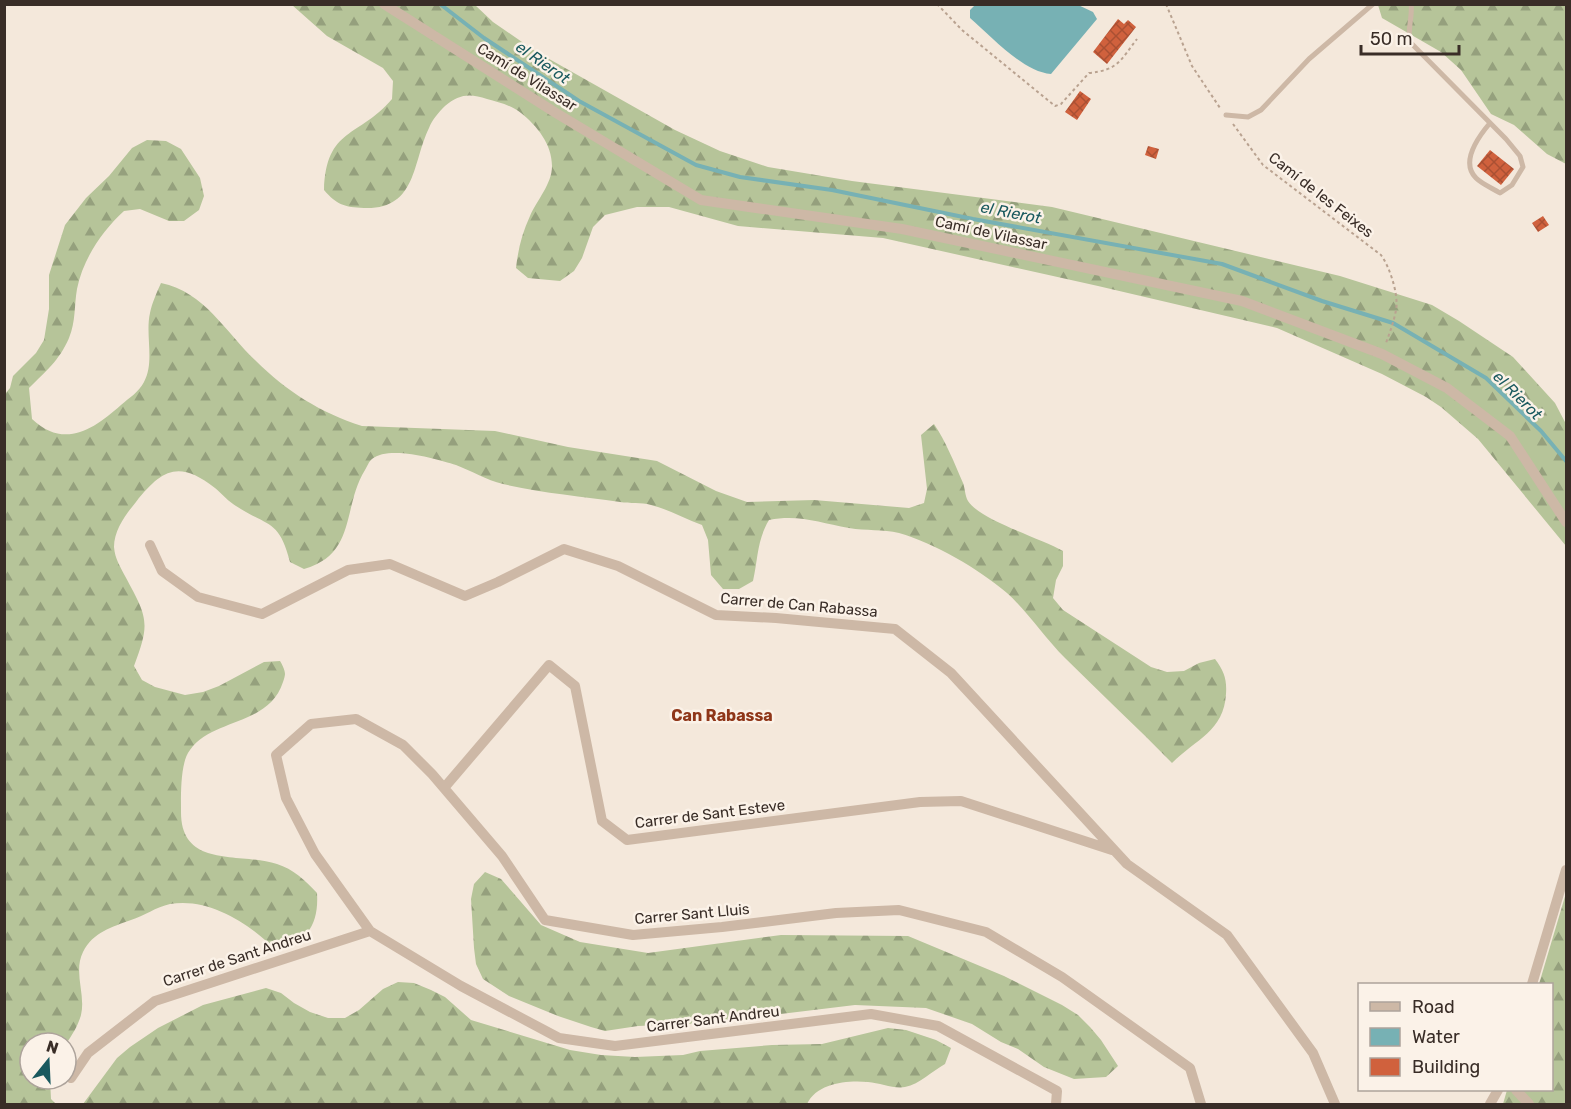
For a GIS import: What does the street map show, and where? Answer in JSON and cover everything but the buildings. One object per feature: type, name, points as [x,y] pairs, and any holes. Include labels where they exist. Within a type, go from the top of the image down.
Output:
[{"type":"street","name":"Camí de Vilassar","points":[[384,4],[556,113],[701,200],[902,229],[1242,301],[1382,354],[1447,388],[1510,436],[1566,522]]},
{"type":"street","name":"Carrer de Can Rabassa","points":[[150,545],[162,571],[198,597],[262,614],[348,570],[390,564],[465,596],[564,549],[618,566],[716,615],[895,629],[951,673],[1127,864],[1227,935],[1313,1053],[1335,1104]]},
{"type":"street","name":"Carrer de Sant Esteve","points":[[444,788],[549,665],[575,686],[602,820],[627,840],[920,802],[961,801],[1115,852]]},
{"type":"street","name":"Carrer Sant Lluis","points":[[370,930],[315,854],[286,798],[276,755],[311,724],[356,719],[403,745],[444,788],[502,856],[545,920],[633,935],[836,913],[899,910],[986,932],[1062,977],[1190,1068],[1201,1104]]},
{"type":"street","points":[[1532,983],[1566,870]]},
{"type":"street","name":"Carrer de Sant Andreu","points":[[78,1068],[88,1053],[155,1001],[370,930]]},
{"type":"street","name":"Carrer Sant Andreu","points":[[370,930],[461,986],[559,1038],[615,1046],[871,1014],[938,1026],[1057,1091],[1056,1104]]},
{"type":"street","points":[[1518,1091],[1528,1104]]},
{"type":"lane","points":[[1226,115],[1248,117],[1261,110],[1309,59],[1372,4]]},
{"type":"lane","points":[[1411,4],[1408,32],[1410,42],[1490,123],[1520,156],[1523,167],[1512,185],[1500,193],[1474,176],[1470,161],[1477,138],[1490,123]]},
{"type":"path","points":[[938,4],[962,30],[1055,106],[1061,104],[1089,73],[1108,71],[1122,59],[1137,39]]},
{"type":"path","name":"Camí de les Feixes","points":[[1166,4],[1192,66],[1263,165],[1381,255],[1390,270],[1397,307],[1385,346]]},
{"type":"green space","points":[[292,5],[475,5],[493,22],[535,51],[675,130],[720,151],[768,167],[852,181],[1052,207],[1340,276],[1432,305],[1513,357],[1555,403],[1566,424],[1566,546],[1478,439],[1441,407],[1382,374],[1277,328],[883,238],[738,226],[669,207],[637,207],[605,215],[593,227],[582,258],[574,271],[560,281],[528,278],[516,268],[518,255],[527,222],[550,179],[552,166],[549,150],[538,130],[521,113],[509,106],[481,97],[470,95],[460,97],[450,102],[438,113],[429,128],[410,182],[394,201],[381,207],[364,208],[341,204],[324,190],[326,170],[331,155],[346,136],[380,112],[392,99],[393,81],[383,68],[327,36]]},
{"type":"green space","points":[[1378,5],[1566,5],[1566,164],[1547,154],[1514,125],[1491,114],[1461,70],[1441,52],[1382,18]]},
{"type":"green space","points":[[147,140],[166,141],[181,149],[200,178],[204,196],[199,210],[184,221],[169,221],[140,209],[124,211],[101,237],[89,256],[80,278],[69,338],[56,359],[29,388],[32,419],[44,428],[55,433],[78,433],[100,422],[139,389],[149,366],[150,313],[161,283],[190,295],[202,304],[279,382],[318,408],[347,421],[362,426],[495,431],[568,447],[657,461],[716,491],[747,502],[814,500],[909,508],[924,503],[927,489],[921,435],[934,424],[953,460],[967,499],[975,508],[997,522],[1063,551],[1063,566],[1056,580],[1053,598],[1063,610],[1151,667],[1167,672],[1184,671],[1199,663],[1215,659],[1223,671],[1226,684],[1224,707],[1220,717],[1207,733],[1172,763],[1065,658],[1007,593],[956,558],[927,543],[899,533],[849,528],[790,518],[769,520],[760,542],[753,581],[739,589],[723,589],[711,575],[708,540],[702,525],[647,504],[624,503],[517,487],[485,478],[456,465],[413,454],[390,453],[380,455],[369,463],[358,484],[341,541],[333,552],[321,562],[304,569],[290,562],[281,538],[271,526],[233,504],[202,479],[181,471],[172,472],[154,482],[145,491],[128,512],[116,534],[114,547],[117,559],[138,601],[144,620],[143,639],[134,666],[142,680],[155,687],[185,695],[219,686],[264,662],[280,661],[285,674],[276,696],[266,707],[212,732],[190,750],[184,762],[182,780],[181,812],[184,830],[191,842],[215,855],[277,864],[294,872],[317,893],[316,914],[313,923],[303,937],[287,947],[276,950],[254,931],[228,915],[214,909],[185,903],[165,905],[104,931],[87,945],[80,960],[82,1007],[74,1031],[18,1031],[18,1091],[51,1091],[51,1099],[56,1104],[5,1104],[5,394],[10,388],[13,376],[36,353],[44,340],[49,309],[49,275],[65,225],[86,198],[109,176],[132,148]]},
{"type":"green space","points":[[485,872],[501,879],[541,925],[580,942],[648,953],[781,935],[908,936],[1004,976],[1062,1005],[1078,1015],[1090,1027],[1118,1066],[1106,1077],[1074,1079],[1044,1067],[1018,1049],[1001,1042],[972,1024],[926,1008],[855,1005],[707,1023],[638,1026],[605,1031],[591,1027],[509,996],[483,979],[476,964],[471,899],[474,884]]},
{"type":"green space","points":[[1566,893],[1566,1104],[1503,1104],[1507,1091],[1553,1091],[1553,983],[1539,983]]},
{"type":"green space","points":[[398,982],[414,983],[445,997],[471,1020],[570,1050],[601,1055],[635,1057],[683,1055],[700,1051],[772,1045],[822,1044],[888,1028],[906,1030],[936,1040],[951,1048],[945,1064],[910,1085],[892,1087],[868,1082],[833,1084],[818,1091],[807,1104],[83,1104],[117,1058],[130,1047],[158,1028],[203,1005],[266,988],[281,993],[310,1012],[328,1018],[345,1018],[359,1010],[383,989]]},
{"type":"water","points":[[1076,4],[1093,12],[1097,19],[1051,74],[1029,67],[997,43],[970,18],[970,10],[975,5]]},
{"type":"waterway","name":"el Rierot","points":[[440,4],[484,38],[579,101],[696,165],[740,177],[832,190],[973,219],[1222,264],[1322,301],[1393,323],[1486,378],[1541,431],[1566,461]]},
{"type":"district","name":"Can Rabassa","points":[[722,715]]}]
